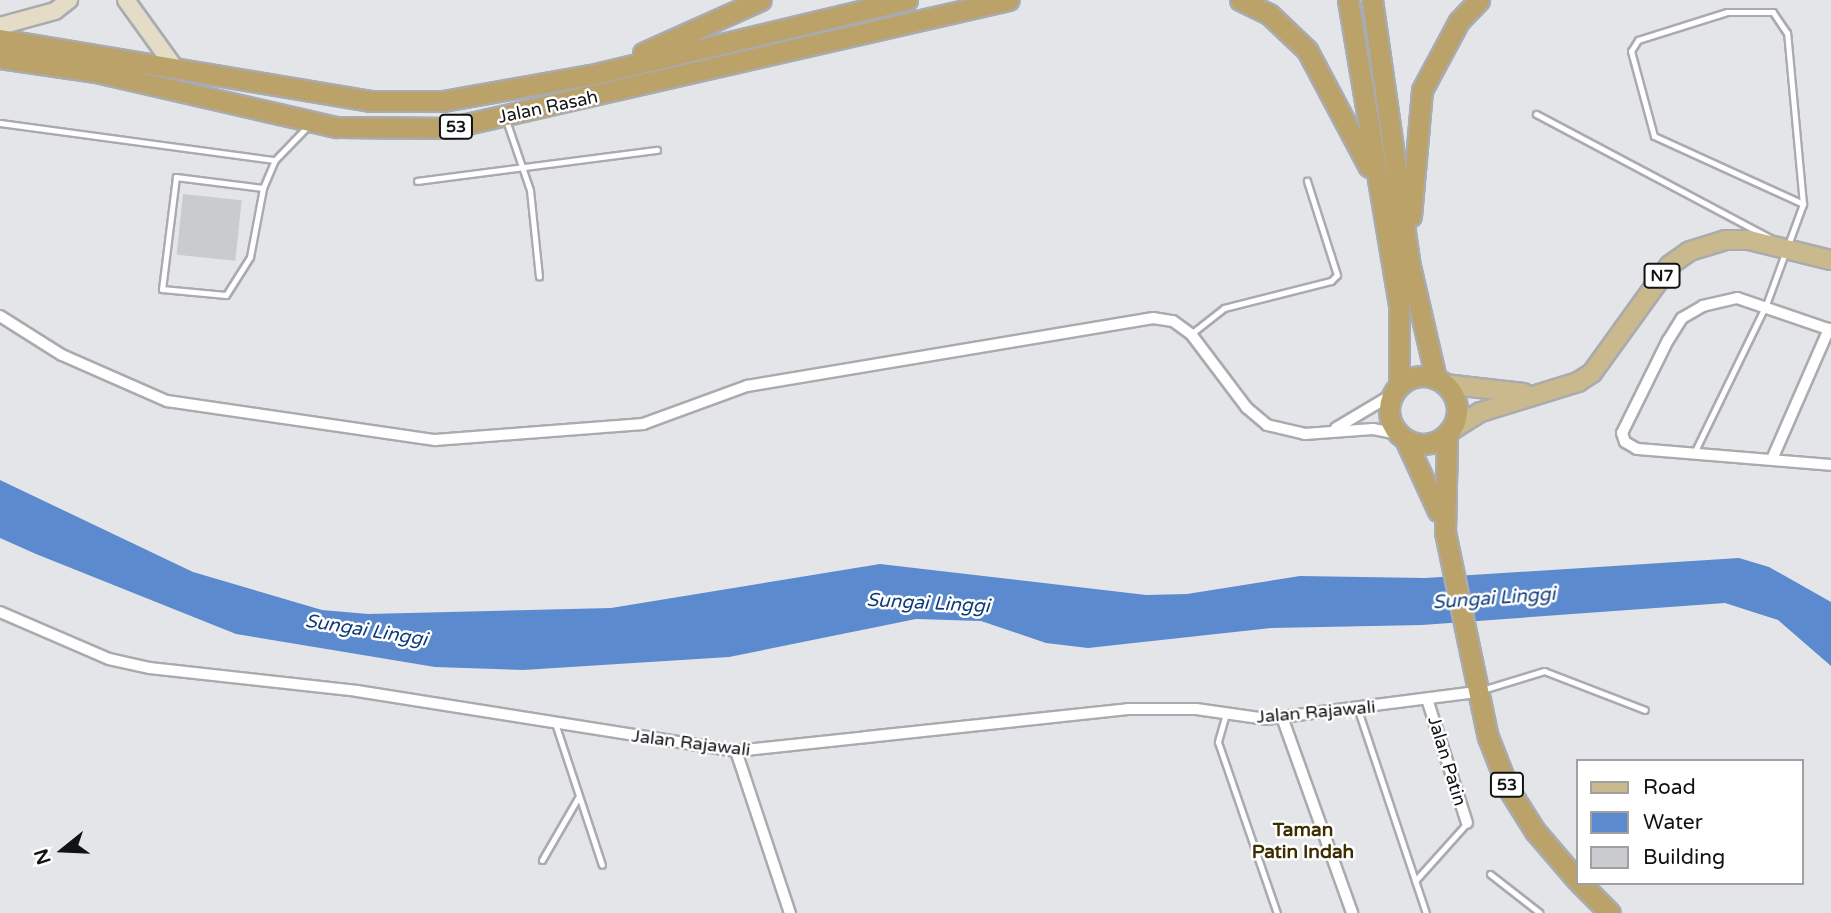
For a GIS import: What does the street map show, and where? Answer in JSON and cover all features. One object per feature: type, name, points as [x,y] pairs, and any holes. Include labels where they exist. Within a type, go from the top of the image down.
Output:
[{"type":"highway","points":[[591,75],[761,0]]},
{"type":"highway","name":"Jalan Rasah","points":[[0,39],[370,102],[443,101],[591,75],[906,0]]},
{"type":"highway","name":"Jalan Rasah","points":[[0,58],[96,72],[313,122],[374,130],[449,128],[1009,0]]},
{"type":"highway","points":[[1240,0],[1269,14],[1307,50],[1379,191]]},
{"type":"highway","points":[[1348,0],[1379,191]]},
{"type":"highway","points":[[1371,0],[1410,266]]},
{"type":"highway","points":[[1410,266],[1422,90],[1460,21],[1479,0]]},
{"type":"highway","name":"53","points":[[1379,191],[1399,306],[1396,390],[1389,415],[1402,437],[1445,532]]},
{"type":"highway","name":"53","points":[[1410,266],[1440,381],[1457,411],[1449,434],[1445,532],[1476,692],[1508,788],[1535,831],[1576,879]]},
{"type":"highway","points":[[1396,390],[1416,377],[1440,381]]},
{"type":"highway","points":[[1402,437],[1425,445],[1449,434]]},
{"type":"highway","name":"53","points":[[1582,885],[1610,913]]},
{"type":"main road","points":[[0,26],[55,11],[69,0]]},
{"type":"main road","points":[[126,0],[175,68]]},
{"type":"main road","name":"N7","points":[[1449,434],[1481,412],[1578,382],[1592,373],[1670,265],[1690,251],[1725,240],[1789,248],[1831,260]]},
{"type":"main road","name":"N7","points":[[1440,381],[1533,394]]},
{"type":"street","points":[[1773,457],[1830,330],[1766,305],[1720,300],[1682,318],[1622,433],[1625,442],[1637,449],[1773,457],[1831,465]]},
{"type":"street","points":[[0,316],[62,355],[167,401],[435,440],[643,424],[747,386],[1153,318],[1173,321],[1191,334],[1247,408],[1268,425],[1305,434],[1334,430],[1402,437]]},
{"type":"street","points":[[1334,430],[1396,390]]},
{"type":"street","name":"Jalan Rajawali","points":[[0,612],[109,659],[150,668],[357,691],[556,726],[736,751],[1128,709],[1196,709],[1225,717],[1283,717],[1476,692]]},
{"type":"street","name":"Jalan Patin","points":[[1427,699],[1466,823]]},
{"type":"street","points":[[1283,717],[1352,913]]},
{"type":"street","points":[[736,751],[790,913]]},
{"type":"lane","points":[[1695,451],[1766,305],[1804,204],[1787,33],[1773,12],[1727,12],[1638,40],[1631,51],[1654,136],[1804,204]]},
{"type":"lane","points":[[1536,114],[1789,248]]},
{"type":"lane","points":[[505,117],[522,166],[539,277]]},
{"type":"lane","points":[[263,188],[176,177],[162,289],[226,295],[250,257],[263,188],[275,160],[313,122]]},
{"type":"lane","points":[[0,123],[134,144],[275,160]]},
{"type":"lane","points":[[417,181],[657,150]]},
{"type":"lane","points":[[1191,334],[1224,308],[1331,281],[1337,275],[1307,181]]},
{"type":"lane","points":[[1476,692],[1544,671],[1645,710]]},
{"type":"lane","points":[[1357,707],[1426,913]]},
{"type":"lane","points":[[1225,717],[1218,742],[1277,913]]},
{"type":"lane","points":[[556,726],[602,864]]},
{"type":"lane","points":[[542,860],[579,796]]},
{"type":"lane","points":[[1415,881],[1466,823]]},
{"type":"lane","points":[[1490,874],[1540,913]]},
{"type":"water","name":"Sungai Linggi","points":[[0,480],[193,572],[322,610],[368,614],[611,608],[880,564],[1146,595],[1187,594],[1300,576],[1425,578],[1739,558],[1769,567],[1831,602],[1831,666],[1778,620],[1725,603],[1422,625],[1271,628],[1088,648],[1046,643],[981,621],[916,619],[729,657],[523,670],[435,667],[236,634],[36,554],[0,538]]},
{"type":"building","points":[[183,194],[242,200],[235,261],[177,255]]},
{"type":"district","name":"Taman Patin Indah","points":[[1303,842]]}]
